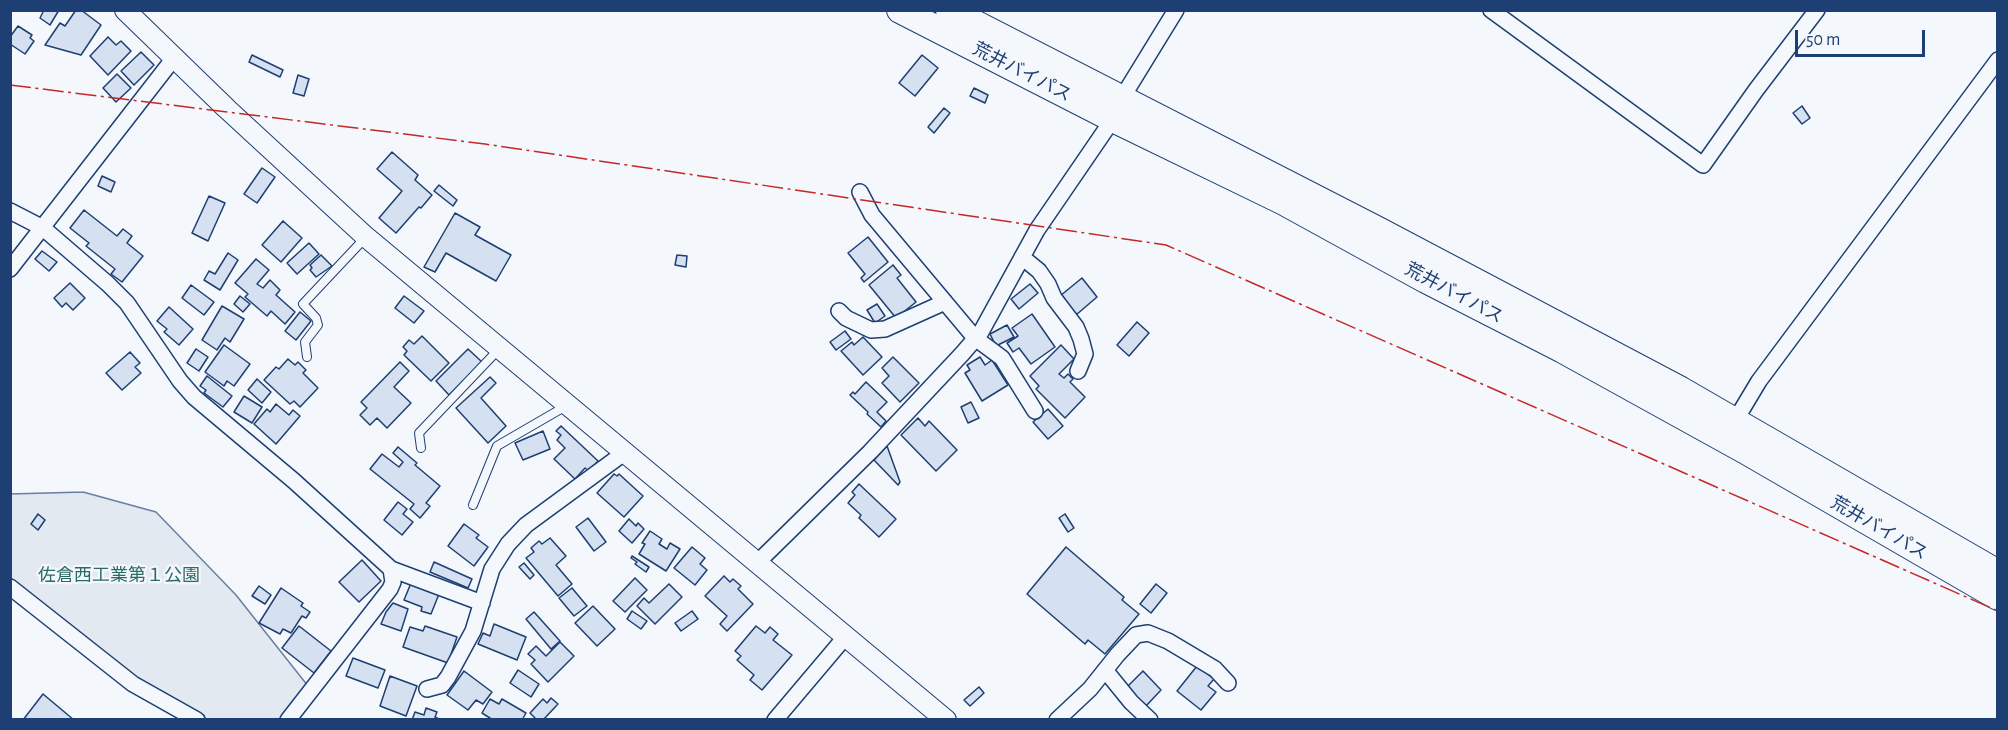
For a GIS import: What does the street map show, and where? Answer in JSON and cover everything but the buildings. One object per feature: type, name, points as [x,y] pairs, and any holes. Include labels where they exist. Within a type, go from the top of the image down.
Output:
[{"type":"highway","name":"荒井バイパス","points":[[900,10],[1117,108],[1493,290],[1681,390],[1998,573]]},
{"type":"highway","name":"荒井バイパス","points":[[949,10],[1284,202],[1426,280],[1594,367],[1998,597]]},
{"type":"street","points":[[125,10],[366,237],[946,720]]},
{"type":"street","points":[[757,563],[870,452],[975,338],[1037,230],[1117,108],[1176,10]]},
{"type":"street","points":[[1491,10],[1703,165],[1817,10]]},
{"type":"street","points":[[10,269],[174,58]]},
{"type":"street","points":[[1735,421],[1759,381],[1998,60]]},
{"type":"street","points":[[860,192],[872,215],[975,338],[1002,358],[1035,411]]},
{"type":"street","points":[[10,211],[43,228],[108,284],[127,303],[180,381],[194,397],[294,481],[391,570],[482,603]]},
{"type":"street","points":[[1022,257],[1039,271],[1054,298],[1076,327],[1085,354],[1078,371]]},
{"type":"street","points":[[839,311],[846,318],[871,330],[885,329],[945,302]]},
{"type":"street","points":[[427,689],[442,684],[448,676],[473,631],[492,569],[508,544],[526,525],[624,453]]},
{"type":"street","points":[[288,720],[390,589],[393,582],[391,570]]},
{"type":"street","points":[[10,587],[133,684],[197,720]]},
{"type":"street","points":[[1057,720],[1090,689],[1136,634],[1148,633],[1168,641],[1215,669],[1228,683]]},
{"type":"street","points":[[776,720],[846,636]]},
{"type":"street","points":[[1106,670],[1131,702],[1150,720]]},
{"type":"lane","points":[[307,357],[305,342],[318,325],[316,318],[303,304],[366,237]]},
{"type":"lane","points":[[421,448],[418,433],[499,349]]},
{"type":"lane","points":[[473,505],[497,446],[567,406]]},
{"type":"green space","name":"佐倉西工業第１公園","points":[[83,492],[156,512],[236,595],[308,686],[282,719],[206,720],[132,678],[11,579],[10,494]]},
{"type":"power","points":[[10,85],[485,144],[1166,245],[1998,611]]}]
